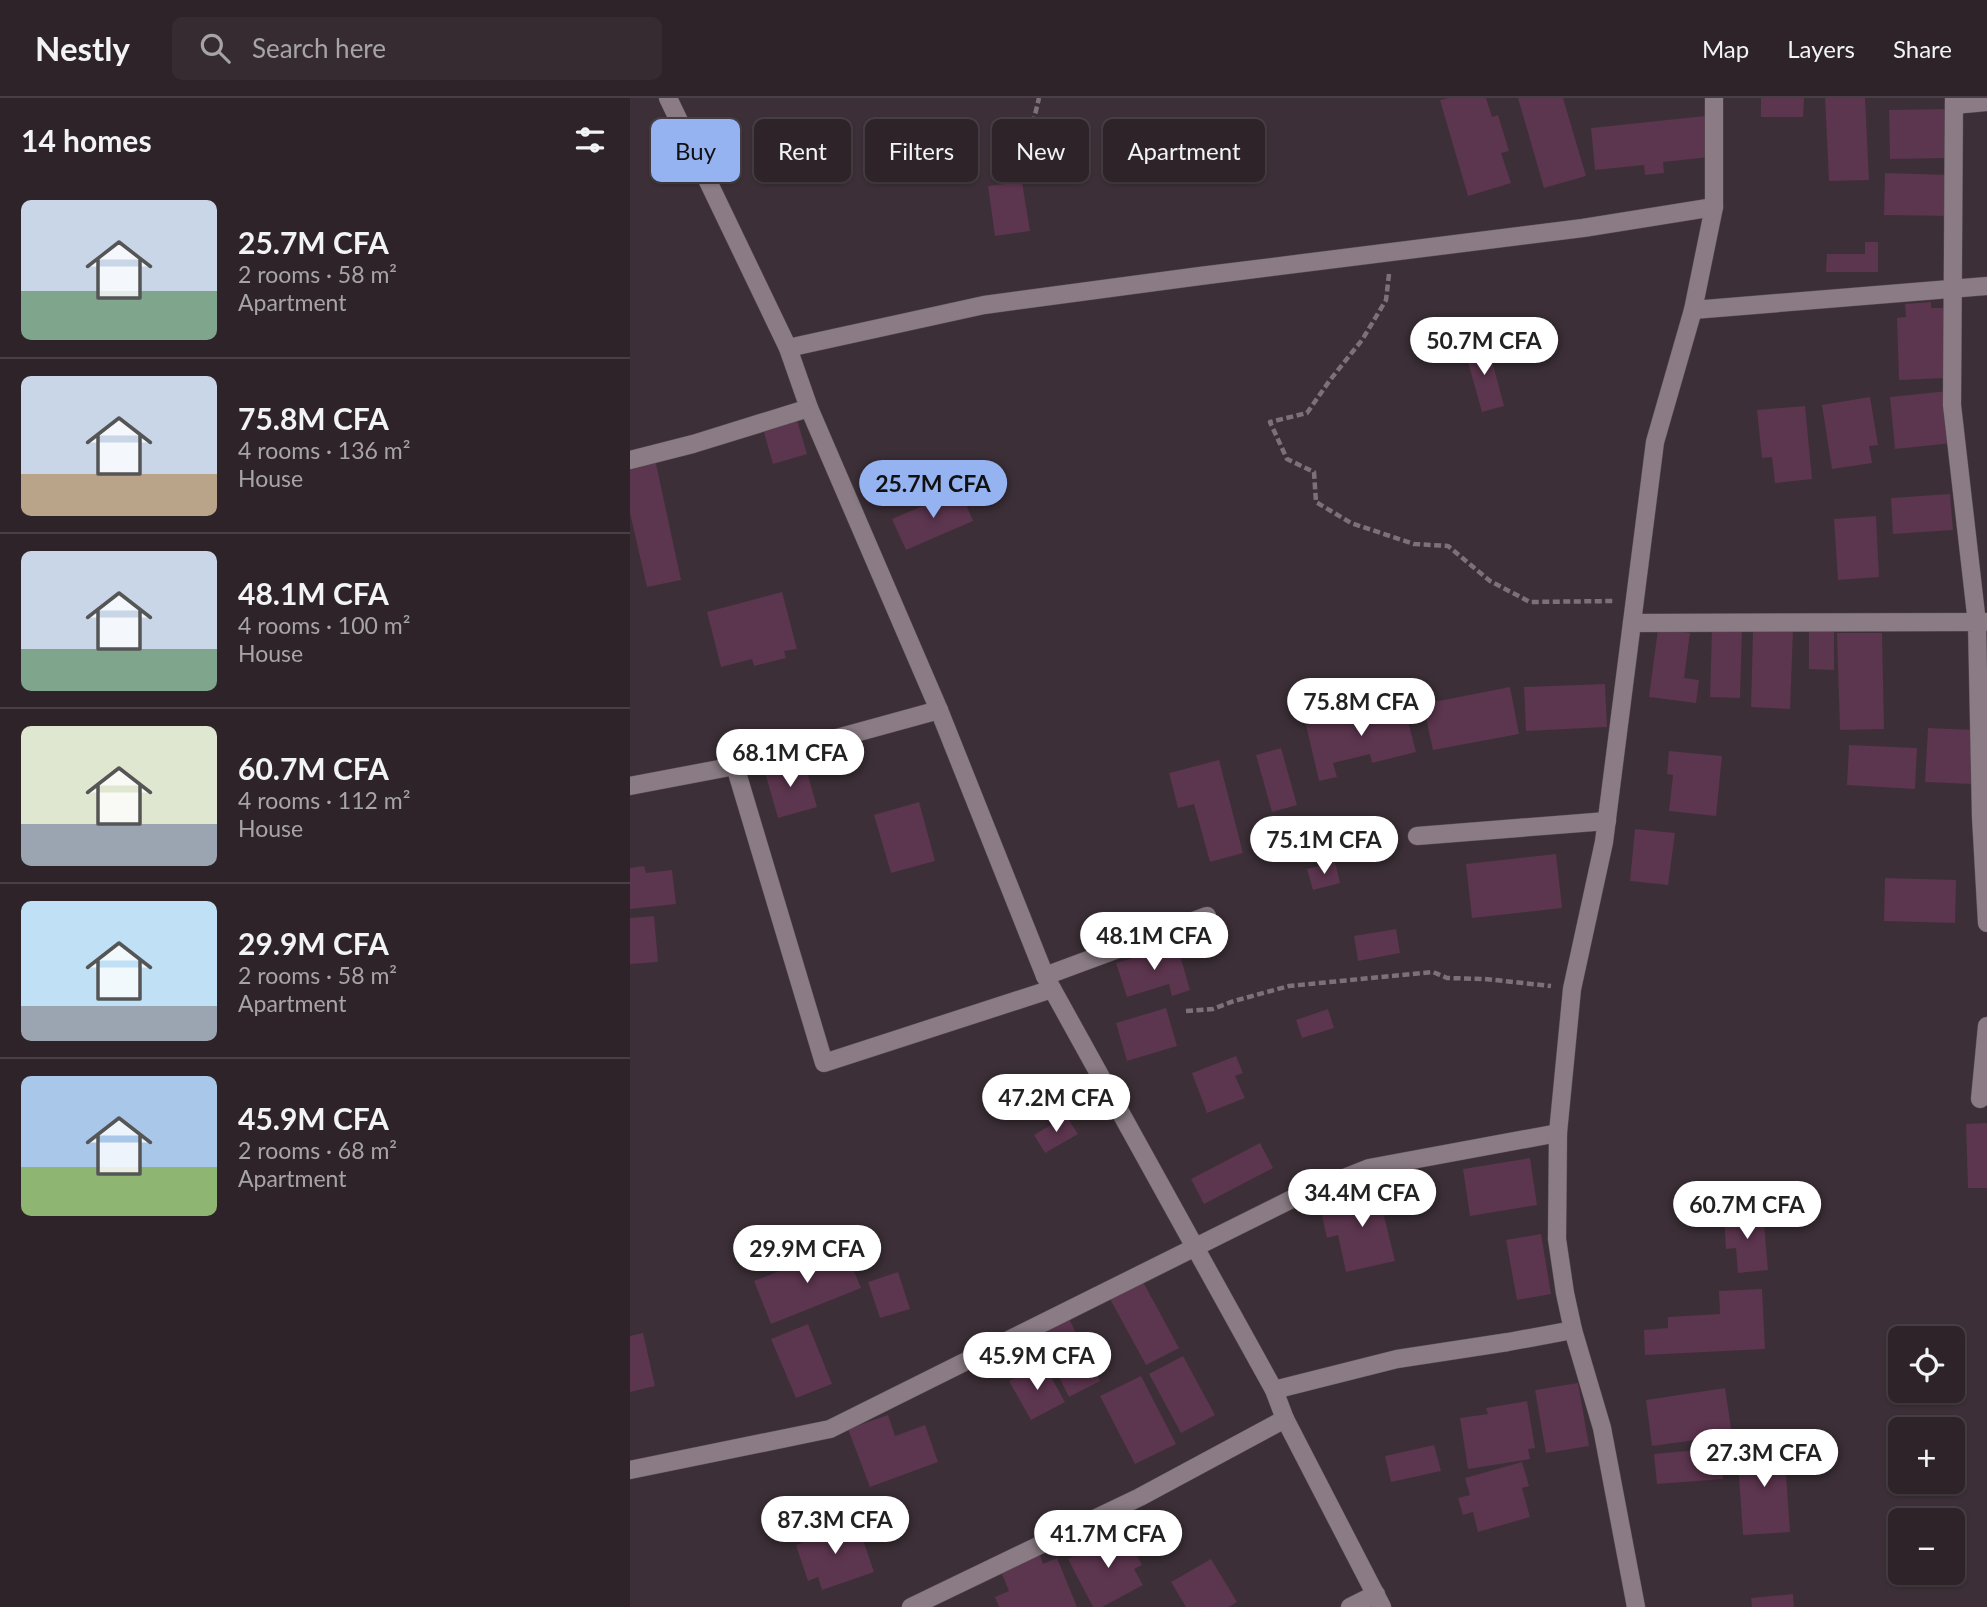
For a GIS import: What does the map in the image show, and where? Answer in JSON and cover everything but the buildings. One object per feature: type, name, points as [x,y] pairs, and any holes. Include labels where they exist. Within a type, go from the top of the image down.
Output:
[{"type":"street","points":[[668,98],[788,348],[809,408],[939,710],[1049,983],[1274,1390],[1285,1419],[1379,1600],[1350,1607]]},
{"type":"street","points":[[1636,1607],[1602,1428],[1565,1293],[1557,1239],[1558,1133],[1572,989],[1607,821],[1655,442],[1693,310],[1714,207],[1714,98]]},
{"type":"street","points":[[1987,102],[1954,102],[1952,405],[1982,622],[1987,923]]},
{"type":"street","points":[[788,348],[984,305],[1583,228],[1714,207]]},
{"type":"street","points":[[1693,310],[1987,286]]},
{"type":"street","points":[[630,460],[693,444],[809,408]]},
{"type":"street","points":[[1632,623],[1982,622]]},
{"type":"street","points":[[630,786],[735,766],[939,710]]},
{"type":"street","points":[[735,766],[824,1063],[1049,983],[1207,916]]},
{"type":"street","points":[[1417,836],[1607,821]]},
{"type":"street","points":[[1980,1099],[1987,1026]]},
{"type":"street","points":[[630,1470],[830,1429],[1296,1197],[1369,1168],[1558,1133]]},
{"type":"street","points":[[1274,1390],[1397,1359],[1573,1330]]},
{"type":"street","points":[[911,1607],[1140,1497],[1285,1419]]},
{"type":"path","points":[[1035,119],[1040,98]]},
{"type":"path","points":[[1392,252],[1386,300],[1362,340],[1307,412],[1270,422],[1287,459],[1314,472],[1317,502],[1351,523],[1414,544],[1448,546],[1490,581],[1530,602],[1622,601]]},
{"type":"path","points":[[1186,1011],[1213,1009],[1234,1000],[1289,986],[1433,972],[1447,978],[1496,979],[1572,989]]}]
